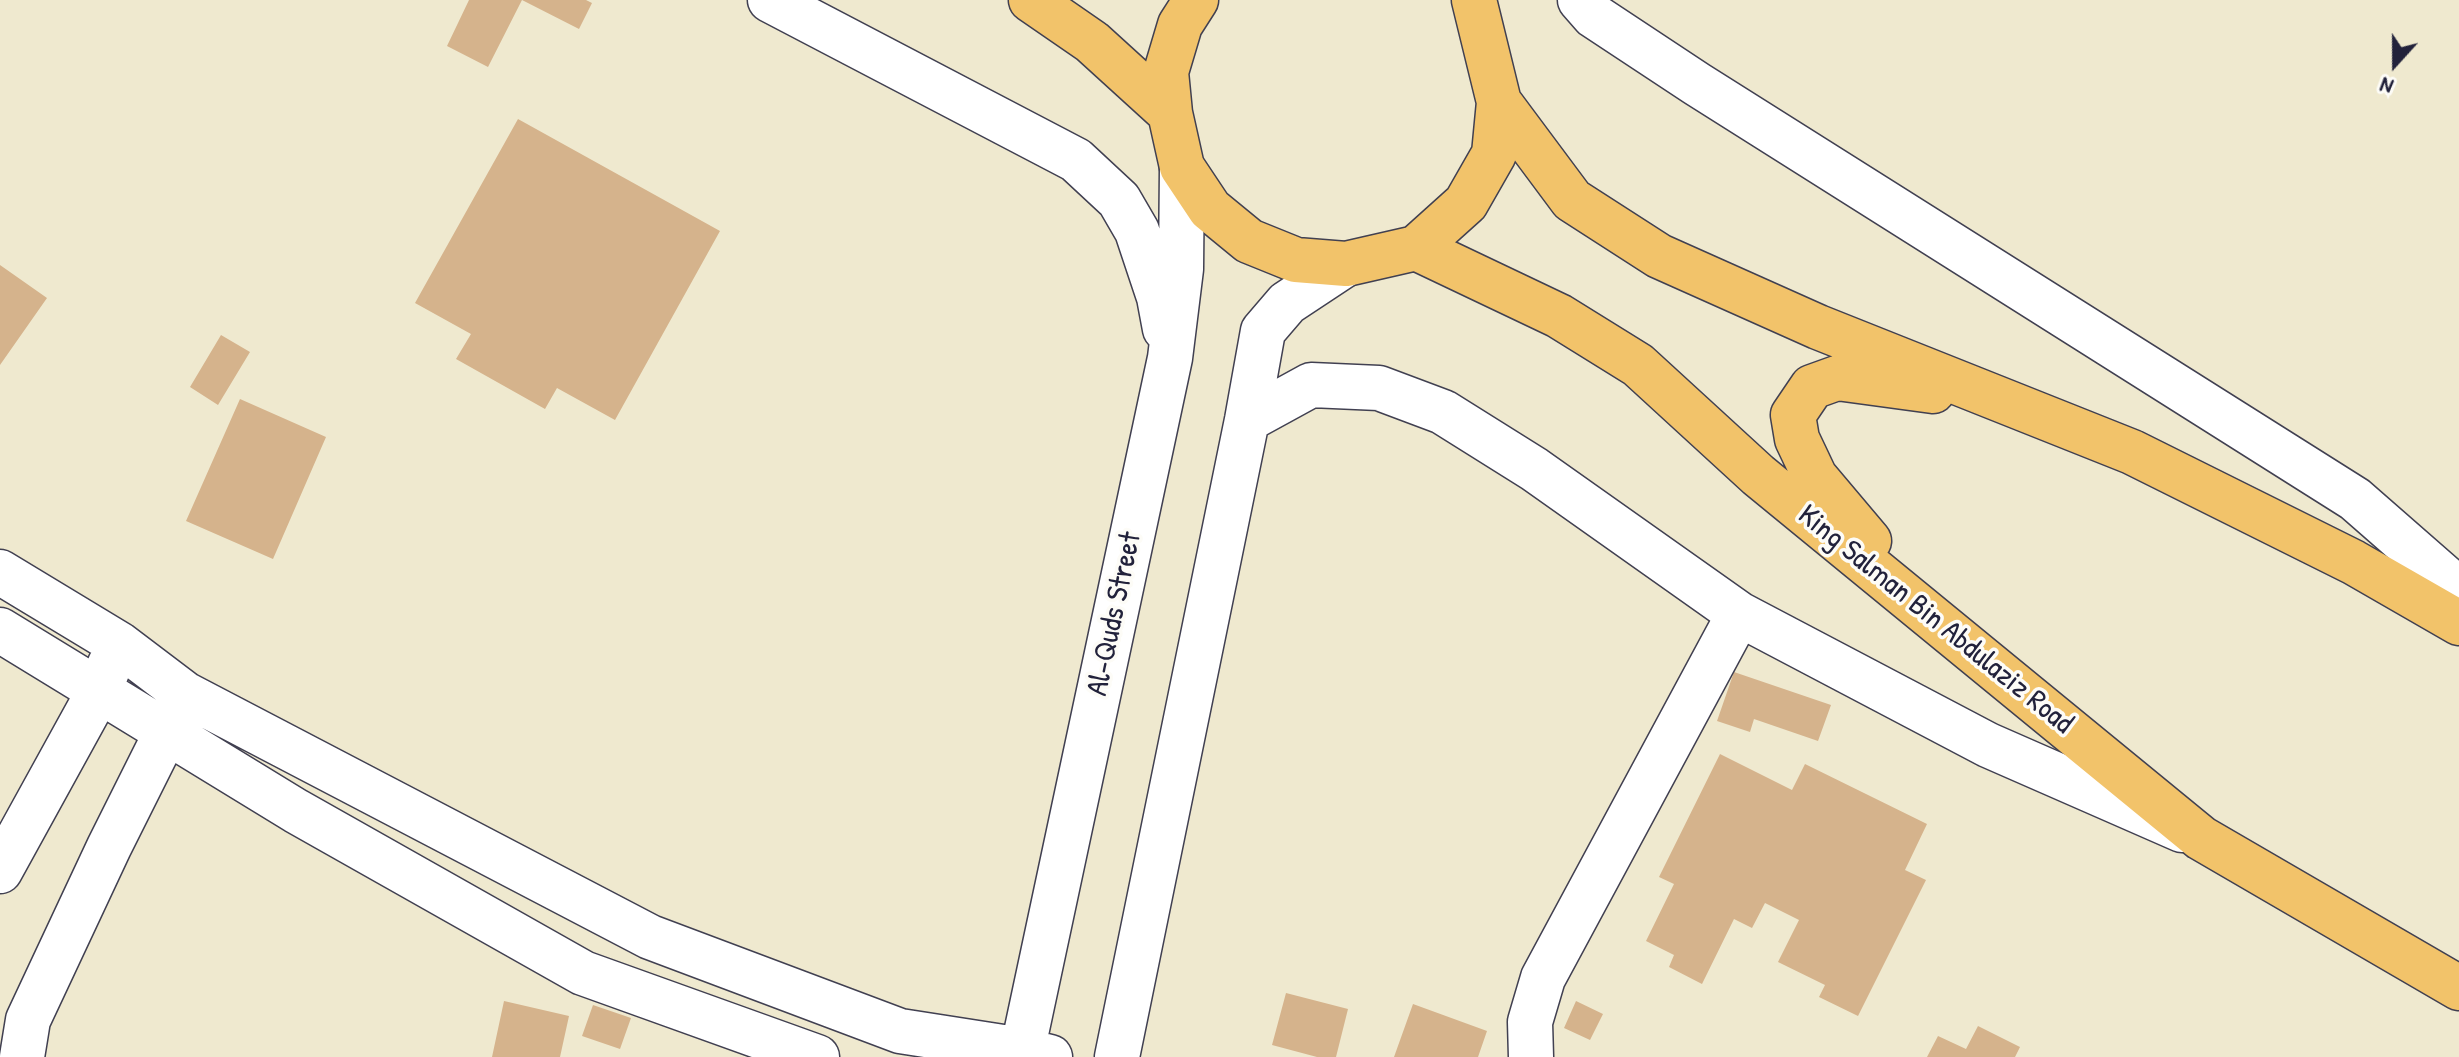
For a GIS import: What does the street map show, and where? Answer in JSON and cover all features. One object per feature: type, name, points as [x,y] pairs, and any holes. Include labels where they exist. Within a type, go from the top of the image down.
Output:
[{"type":"main road","points":[[1031,0],[1092,42],[1170,113]]},
{"type":"main road","points":[[1196,0],[1180,25],[1166,72],[1170,113],[1182,167],[1210,209],[1249,241],[1296,260],[1346,264],[1416,248],[1466,203],[1494,154],[1499,102],[1475,1]]},
{"type":"main road","points":[[1499,102],[1572,200],[1659,256],[1818,327],[2132,452],[2353,562],[2459,623]]},
{"type":"main road","name":"King Salman Bin Abdulaziz Road","points":[[1416,248],[1559,316],[1638,365],[1758,475],[2201,838],[2459,988]]},
{"type":"main road","points":[[1928,614],[1815,477],[1797,439],[1793,415],[1812,387],[1837,378],[2011,404]]},
{"type":"street","points":[[770,0],[1076,160],[1119,200],[1137,231],[1159,297],[1170,358]]},
{"type":"street","points":[[1580,0],[1594,16],[1697,84],[2355,499],[2459,590]]},
{"type":"street","name":"Al-Quds Street","points":[[1031,1055],[1170,358],[1181,269],[1182,167]]},
{"type":"street","points":[[1117,1057],[1263,331],[1287,303],[1346,264]]},
{"type":"street","points":[[1247,420],[1311,385],[1379,388],[1443,412],[1534,469],[1739,614],[1988,745],[2201,838]]},
{"type":"street","points":[[0,572],[119,644],[176,713],[296,811],[583,973],[817,1057]]},
{"type":"street","points":[[1531,1057],[1530,1022],[1543,978],[1739,614]]},
{"type":"street","points":[[0,630],[99,691],[176,713],[650,937],[900,1031],[1031,1055]]},
{"type":"street","points":[[0,871],[99,691],[119,644]]},
{"type":"street","points":[[22,1057],[28,1020],[176,713]]},
{"type":"building","points":[[469,0],[522,0],[488,67],[447,46]]},
{"type":"building","points":[[522,0],[586,0],[592,3],[579,29]]},
{"type":"building","points":[[518,119],[720,231],[615,420],[557,388],[545,409],[456,359],[471,334],[415,303]]},
{"type":"building","points":[[0,265],[47,298],[0,365]]},
{"type":"building","points":[[221,335],[250,352],[218,405],[190,387]]},
{"type":"building","points":[[240,399],[326,437],[273,559],[186,521]]},
{"type":"building","points":[[1734,672],[1831,705],[1818,741],[1754,719],[1750,732],[1717,721]]},
{"type":"building","points":[[1720,754],[1792,790],[1805,764],[1927,824],[1905,870],[1926,880],[1858,1016],[1819,997],[1825,985],[1778,962],[1799,920],[1765,903],[1752,928],[1734,919],[1702,984],[1669,967],[1674,955],[1646,941],[1674,884],[1659,877]]},
{"type":"building","points":[[1286,993],[1348,1009],[1336,1057],[1317,1057],[1272,1045]]},
{"type":"building","points":[[504,1001],[569,1016],[560,1057],[492,1057]]},
{"type":"building","points":[[1576,1001],[1603,1014],[1590,1040],[1564,1028]]},
{"type":"building","points":[[1413,1004],[1487,1031],[1478,1057],[1394,1057]]},
{"type":"building","points":[[593,1005],[631,1018],[620,1049],[582,1036]]},
{"type":"building","points":[[1978,1026],[2020,1047],[2015,1057],[1927,1057],[1938,1036],[1966,1049]]}]
